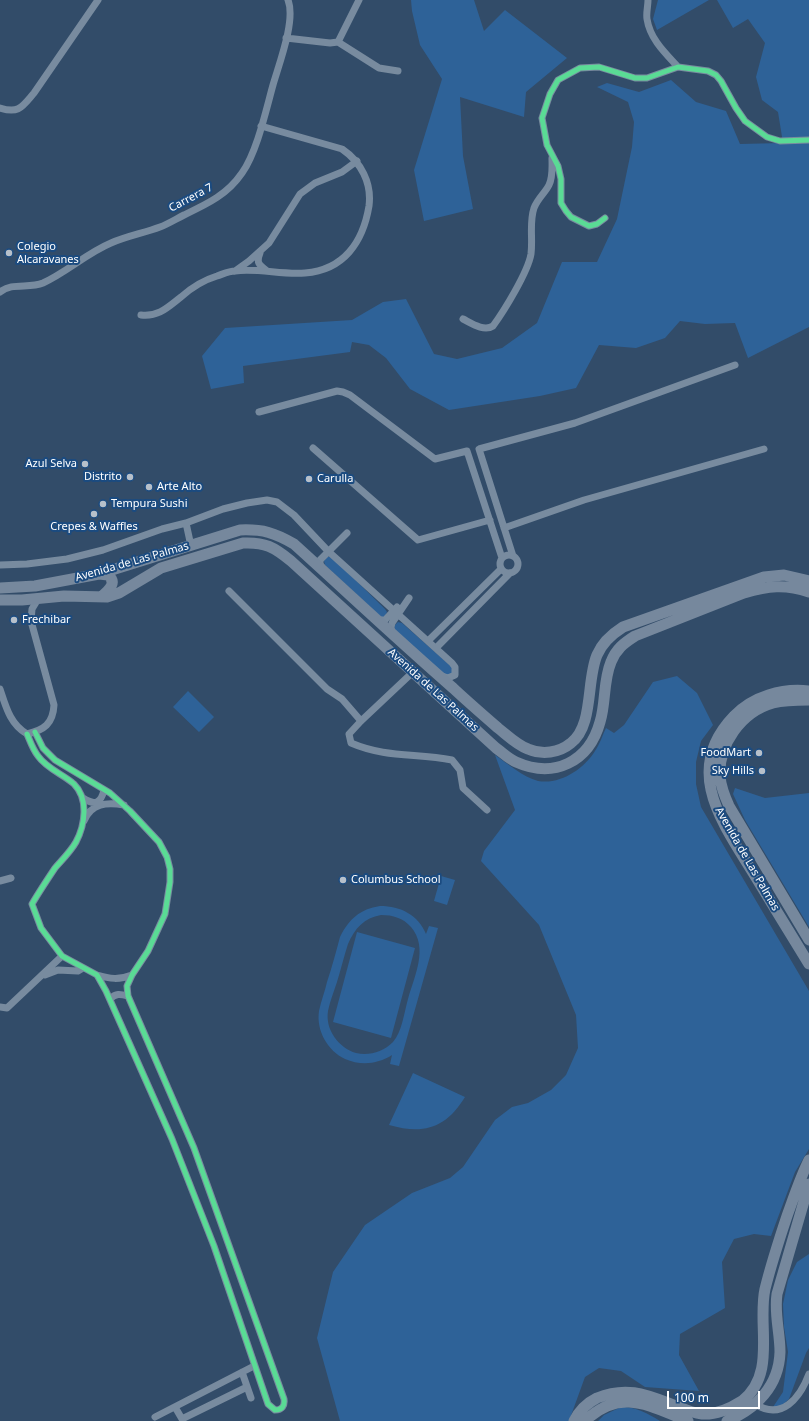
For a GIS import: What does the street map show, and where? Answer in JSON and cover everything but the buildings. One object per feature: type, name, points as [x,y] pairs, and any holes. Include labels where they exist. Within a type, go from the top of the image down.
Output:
[{"type":"main road","name":"Avenida de Las Palmas","points":[[0,588],[35,586],[99,574],[240,530],[255,529],[275,533],[294,544],[470,704],[519,744],[527,749],[542,753],[560,750],[578,736],[584,723],[592,674],[597,655],[608,638],[623,627],[764,577],[784,575],[809,581]]},
{"type":"main road","name":"Avenida de Las Palmas","points":[[0,600],[38,599],[64,596],[101,597],[119,593],[161,568],[243,543],[256,542],[269,545],[291,561],[496,748],[520,764],[537,768],[557,768],[574,761],[592,743],[602,715],[608,670],[615,654],[622,644],[635,636],[744,593],[758,589],[769,586],[787,587],[809,592]]},
{"type":"main road","points":[[99,574],[108,575],[112,580],[112,585],[109,590],[101,597]]},
{"type":"main road","name":"Avenida de Las Palmas","points":[[809,691],[789,690],[765,696],[754,700],[738,712],[723,728],[717,739],[711,757],[709,777],[713,800],[725,827],[809,964]]},
{"type":"main road","name":"Avenida de Las Palmas","points":[[809,700],[772,703],[761,707],[748,716],[734,730],[725,747],[720,776],[729,806],[809,940]]},
{"type":"main road","points":[[574,1421],[582,1408],[593,1400],[612,1393],[630,1391],[644,1394],[702,1414],[713,1413],[733,1406],[743,1400],[752,1391],[757,1383],[763,1360],[764,1346],[762,1307],[765,1290],[786,1219],[809,1160]]},
{"type":"main road","points":[[727,1421],[746,1412],[755,1404],[764,1395],[776,1374],[780,1352],[776,1300],[809,1184]]},
{"type":"main road","points":[[585,1421],[596,1411],[607,1405],[620,1402],[648,1405],[688,1421]]},
{"type":"street","points":[[0,108],[9,111],[18,110],[22,107],[34,93],[98,0]]},
{"type":"street","name":"Carrera 7","points":[[0,292],[4,289],[16,286],[33,286],[42,284],[102,247],[162,226],[216,199],[231,187],[243,172],[262,126],[286,38],[290,16],[288,0]]},
{"type":"street","points":[[338,42],[359,0]]},
{"type":"street","points":[[648,0],[647,17],[650,30],[657,44],[678,67]]},
{"type":"street","points":[[286,38],[330,43],[338,42],[379,68],[398,71]]},
{"type":"street","points":[[605,218],[597,224],[589,226],[571,217],[566,211],[561,203],[561,179],[558,166],[547,145],[542,118],[550,94],[558,80],[580,68],[599,67],[613,70],[635,78],[647,78],[678,67],[702,70],[716,75],[745,121],[767,137],[780,141],[809,140]]},
{"type":"street","points":[[141,316],[150,316],[160,312],[192,289],[215,276],[235,271],[304,273],[317,271],[339,261],[357,242],[363,230],[370,201],[367,183],[363,171],[357,161],[351,154],[342,149],[262,126]]},
{"type":"street","points":[[463,319],[485,328],[493,326],[521,279],[528,265],[531,254],[531,221],[538,200],[549,185],[552,172],[552,154]]},
{"type":"street","points":[[235,271],[260,252],[269,243],[300,194],[308,187],[342,172],[357,161]]},
{"type":"street","points":[[260,252],[257,261],[259,266],[267,272]]},
{"type":"street","points":[[436,648],[510,573],[515,571],[518,566],[517,561],[513,556],[478,449],[575,423],[734,365]]},
{"type":"street","points":[[259,412],[337,391],[343,392],[350,395],[435,459],[467,451],[502,558],[500,562],[501,569],[505,573],[510,573]]},
{"type":"street","points":[[313,448],[418,540],[490,520]]},
{"type":"street","points":[[504,528],[584,500],[764,449]]},
{"type":"street","points":[[0,565],[27,564],[67,559],[103,550],[162,529],[186,523],[247,503],[258,501],[277,502],[294,515],[328,551],[436,648],[455,667],[456,671],[455,675],[448,678],[444,678],[434,672]]},
{"type":"street","points":[[186,523],[191,546]]},
{"type":"street","points":[[324,571],[320,564],[320,560],[346,533]]},
{"type":"street","points":[[502,558],[509,555],[513,556]]},
{"type":"street","points":[[428,641],[501,569]]},
{"type":"street","points":[[229,591],[327,689],[342,699],[361,721]]},
{"type":"street","points":[[377,620],[385,620],[396,612],[407,597]]},
{"type":"street","points":[[27,734],[41,731],[54,714],[54,705],[31,621],[32,609],[38,599]]},
{"type":"street","points":[[392,634],[391,627],[396,612]]},
{"type":"street","points":[[413,672],[349,734],[351,743],[365,749],[388,754],[435,756],[452,760],[460,770],[463,788],[487,810]]},
{"type":"street","points":[[0,689],[14,724],[19,730],[27,734],[38,756],[50,767],[62,774],[75,785],[83,798],[85,808],[82,825]]},
{"type":"street","points":[[35,732],[44,748],[55,760],[110,793],[124,806],[159,842],[167,857],[170,869],[170,882],[165,914],[148,951],[132,975],[127,986],[128,996],[194,1148],[276,1375],[284,1399],[284,1403],[281,1408],[275,1410],[268,1404],[214,1246],[172,1139],[110,998],[97,975]]},
{"type":"street","points":[[83,798],[94,803],[98,802],[104,790]]},
{"type":"street","points":[[124,806],[112,803],[100,805],[86,816],[76,842],[55,869],[32,904],[41,928],[62,956],[97,975],[112,979],[125,978],[132,975]]},
{"type":"street","points":[[0,881],[11,878]]},
{"type":"street","points":[[0,1008],[7,1008],[62,956]]},
{"type":"street","points":[[36,981],[53,971],[63,969],[78,971],[83,968]]},
{"type":"street","points":[[110,998],[119,994],[128,996]]},
{"type":"street","points":[[800,1212],[809,1198]]},
{"type":"street","points":[[155,1417],[254,1366]]},
{"type":"street","points":[[242,1372],[251,1398]]},
{"type":"street","points":[[755,1404],[759,1409],[772,1414],[786,1412],[798,1396],[809,1374]]},
{"type":"street","points":[[175,1407],[182,1419],[247,1387]]},
{"type":"shaded area","points":[[411,0],[474,0],[484,31],[505,10],[567,58],[526,92],[524,117],[460,97],[463,156],[473,209],[424,221],[414,170],[442,79],[420,45]]},
{"type":"shaded area","points":[[658,0],[709,0],[657,30],[653,19]]},
{"type":"shaded area","points":[[717,0],[809,0],[809,327],[748,358],[735,323],[705,324],[680,321],[665,338],[636,348],[599,345],[576,388],[540,396],[449,410],[410,389],[386,358],[369,345],[352,342],[350,352],[243,366],[244,383],[211,389],[202,356],[225,328],[352,320],[383,302],[406,299],[434,354],[457,359],[502,348],[537,323],[562,262],[597,262],[617,219],[632,147],[634,122],[628,102],[597,87],[607,83],[639,92],[671,80],[696,102],[726,111],[740,144],[783,143],[778,112],[762,100],[756,77],[765,43],[748,19],[733,28]]},
{"type":"shaded area","points":[[327,557],[333,558],[385,609],[387,612],[385,616],[382,618],[325,565],[324,561]]},
{"type":"shaded area","points":[[398,622],[402,623],[452,667],[453,673],[446,676],[396,632],[394,626]]},
{"type":"shaded area","points":[[677,676],[697,693],[713,725],[701,741],[696,762],[696,784],[701,807],[809,991],[809,1149],[795,1172],[771,1236],[754,1234],[734,1239],[722,1262],[725,1308],[680,1334],[679,1355],[699,1391],[645,1387],[621,1371],[599,1368],[585,1377],[569,1421],[340,1421],[317,1338],[333,1272],[365,1225],[412,1193],[450,1178],[463,1167],[495,1120],[512,1107],[528,1103],[551,1090],[566,1075],[578,1048],[576,1015],[539,925],[481,861],[484,851],[515,810],[495,755],[532,779],[546,782],[563,778],[585,764],[598,746],[606,728],[614,733],[624,725],[653,682]]},
{"type":"shaded area","points":[[188,691],[214,717],[199,732],[173,707]]},
{"type":"shaded area","points":[[735,788],[765,798],[809,793],[809,927],[745,820],[733,794]]},
{"type":"shaded area","points":[[441,876],[455,880],[447,905],[434,901]]},
{"type":"shaded area","points":[[388,906],[408,913],[423,927],[426,934],[429,926],[438,928],[399,1066],[390,1064],[392,1055],[369,1063],[357,1063],[345,1059],[333,1051],[324,1040],[319,1026],[319,1011],[340,937],[351,920],[361,912],[373,907]],"holes":[[[375,916],[394,916],[401,919],[411,927],[416,935],[420,953],[399,1033],[393,1042],[380,1051],[361,1054],[350,1051],[339,1043],[334,1037],[329,1025],[328,1011],[348,944],[354,933],[365,921]]]},
{"type":"shaded area","points":[[357,932],[415,948],[391,1038],[333,1022]]},
{"type":"shaded area","points":[[413,1073],[465,1097],[458,1108],[450,1116],[433,1126],[423,1129],[413,1129],[389,1125]]},
{"type":"shaded area","points":[[809,1254],[809,1348],[789,1399],[777,1410],[771,1410],[783,1392],[788,1352],[784,1327],[783,1304],[788,1280],[797,1262]]},
{"type":"shaded area","points":[[621,1407],[641,1411],[660,1421],[598,1421],[604,1415]]},
{"type":"cycle path","points":[[605,218],[597,224],[589,226],[571,217],[566,211],[561,203],[561,179],[558,166],[547,145],[542,118],[550,94],[558,80],[580,68],[599,67],[635,78],[647,78],[678,67],[708,71],[716,75],[721,81],[745,121],[767,137],[780,141],[809,140]]},
{"type":"cycle path","points":[[27,734],[35,751],[42,761],[74,784],[79,790],[84,804],[82,828],[76,842],[55,868],[32,904],[41,928],[62,956],[97,975],[106,991],[172,1139],[214,1246],[268,1404],[275,1410],[280,1409],[284,1404],[284,1399],[194,1148],[128,996],[127,986],[132,975],[148,951],[165,914],[170,882],[170,869],[167,857],[159,842],[130,811],[110,793],[55,760],[43,748],[35,732]]},
{"type":"place","name":"Colegio Alcaravanes","points":[[9,253]]},
{"type":"place","name":"Azul Selva","points":[[85,464]]},
{"type":"place","name":"Distrito","points":[[130,477]]},
{"type":"place","name":"Carulla","points":[[309,479]]},
{"type":"place","name":"Arte Alto","points":[[149,487]]},
{"type":"place","name":"Tempura Sushi","points":[[103,504]]},
{"type":"place","name":"Crepes & Waffles","points":[[94,514]]},
{"type":"place","name":"Frechibar","points":[[14,620]]},
{"type":"place","name":"FoodMart","points":[[759,753]]},
{"type":"place","name":"Sky Hills","points":[[762,771]]},
{"type":"place","name":"Columbus School","points":[[343,880]]}]
